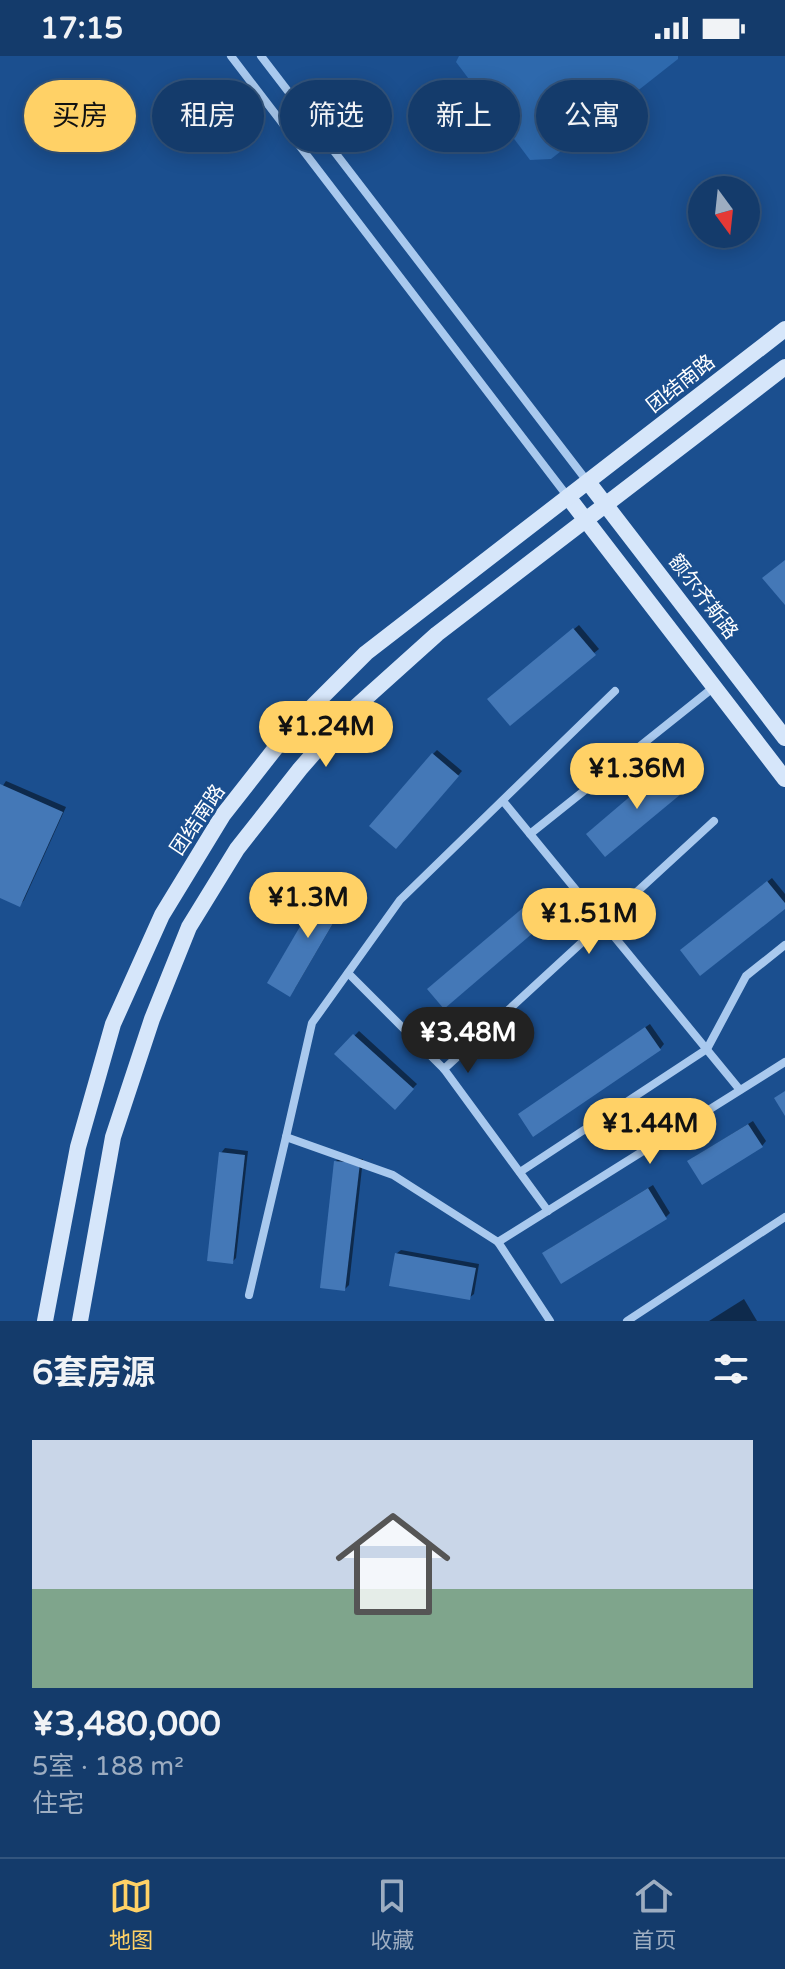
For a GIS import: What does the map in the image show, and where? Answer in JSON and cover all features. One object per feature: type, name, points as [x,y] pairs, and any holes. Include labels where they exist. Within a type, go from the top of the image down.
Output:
[{"type":"main road","name":"团结南路","points":[[45,1321],[78,1147],[113,1024],[162,915],[223,815],[292,727],[366,653],[785,329]]},
{"type":"main road","points":[[80,1321],[113,1137],[152,1019],[189,927],[237,849],[348,714],[437,634],[785,367]]},
{"type":"main road","name":"额尔齐斯路","points":[[588,482],[785,738]]},
{"type":"main road","points":[[568,497],[785,779]]},
{"type":"street","points":[[231,56],[568,497]]},
{"type":"street","points":[[261,56],[588,482]]},
{"type":"street","points":[[530,834],[714,686]]},
{"type":"street","points":[[249,1295],[312,1023],[400,900],[615,691]]},
{"type":"street","points":[[503,801],[740,1090]]},
{"type":"street","points":[[444,1069],[714,821]]},
{"type":"street","points":[[520,1172],[707,1049],[746,976],[785,945]]},
{"type":"street","points":[[348,973],[444,1069],[548,1211]]},
{"type":"street","points":[[498,1242],[785,1062]]},
{"type":"street","points":[[286,1137],[393,1175],[498,1242],[550,1321]]},
{"type":"street","points":[[627,1321],[785,1217]]},
{"type":"shaded area","points":[[459,56],[678,56],[648,83],[648,80],[536,80],[536,152],[560,152],[551,159],[530,160],[520,147],[520,80],[470,80],[456,62]]},
{"type":"building","points":[[785,560],[785,605],[762,578]]},
{"type":"building","points":[[573,628],[596,655],[510,726],[487,699]]},
{"type":"building","points":[[432,753],[459,776],[396,849],[369,826]]},
{"type":"building","points":[[667,765],[687,789],[605,857],[586,834]]},
{"type":"building","points":[[0,784],[63,812],[20,907],[0,898]]},
{"type":"building","points":[[767,881],[785,903],[785,909],[700,976],[680,950]]},
{"type":"building","points":[[326,882],[349,896],[290,997],[267,983]]},
{"type":"building","points":[[531,901],[547,921],[444,1009],[427,989]]},
{"type":"building","points":[[645,1027],[661,1050],[533,1137],[518,1114]]},
{"type":"building","points":[[353,1034],[414,1089],[395,1110],[334,1054]]},
{"type":"building","points":[[785,1091],[785,1116],[774,1098]]},
{"type":"building","points":[[748,1124],[763,1147],[702,1185],[687,1161]]},
{"type":"building","points":[[219,1152],[245,1155],[233,1264],[207,1261]]},
{"type":"building","points":[[334,1161],[360,1163],[345,1291],[320,1288]]},
{"type":"building","points":[[648,1188],[667,1219],[561,1284],[542,1253]]},
{"type":"building","points":[[395,1253],[476,1268],[470,1300],[389,1286]]}]
